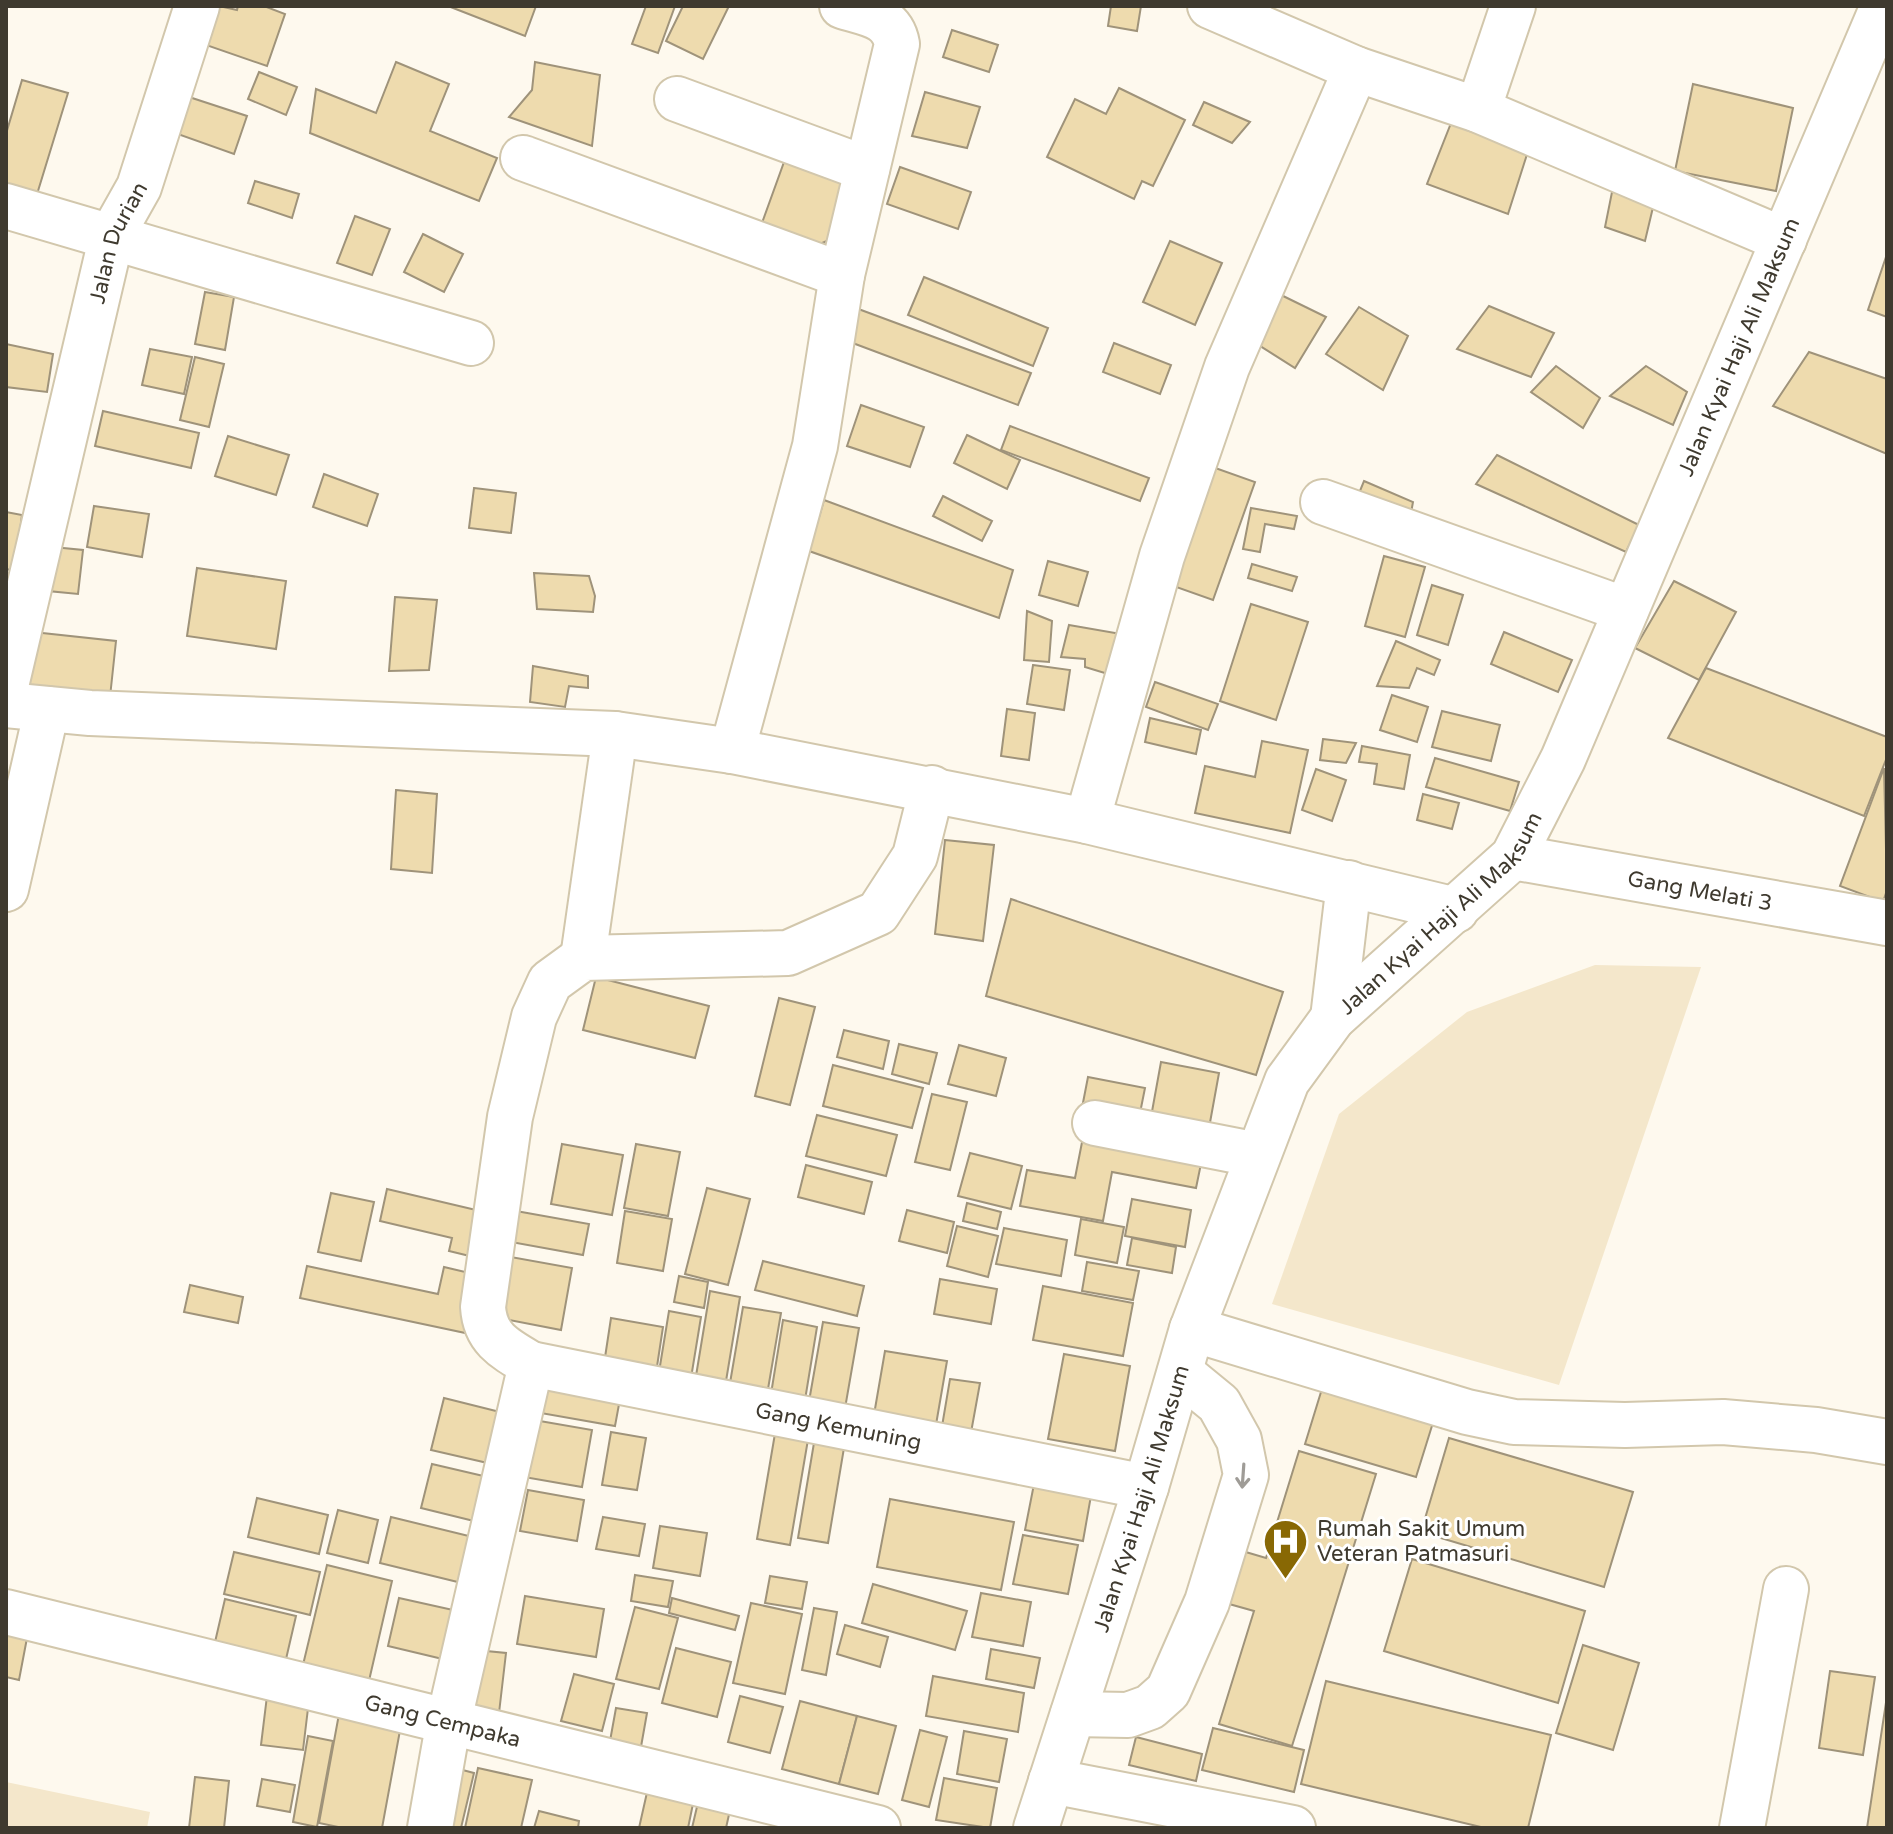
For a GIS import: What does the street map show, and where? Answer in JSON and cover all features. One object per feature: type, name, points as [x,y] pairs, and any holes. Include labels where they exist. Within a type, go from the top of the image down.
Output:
[{"type":"street","name":"Jalan Durian","points":[[6,686],[112,235],[139,187],[197,6]]},
{"type":"street","points":[[732,751],[815,446],[842,275],[897,44],[895,29],[884,19],[842,6]]},
{"type":"street","points":[[1210,6],[1356,69],[1478,110],[1784,240]]},
{"type":"street","points":[[1478,110],[1513,6]]},
{"type":"street","name":"Jalan Kyai Haji Ali Maksum","points":[[1036,1828],[1146,1487],[1192,1329],[1287,1081],[1333,1018],[1513,857],[1563,759],[1883,6]]},
{"type":"street","points":[[1087,821],[1162,556],[1227,367],[1356,69]]},
{"type":"street","points":[[677,99],[867,169]]},
{"type":"street","points":[[523,158],[842,275]]},
{"type":"street","points":[[8,205],[471,343]]},
{"type":"street","points":[[1323,502],[1626,610]]},
{"type":"street","points":[[6,889],[26,707],[615,734],[732,751],[932,788],[1087,821],[1456,910]]},
{"type":"street","points":[[583,958],[615,734]]},
{"type":"street","points":[[430,1828],[449,1720],[531,1364],[490,1336],[483,1307],[510,1117],[534,1017],[550,982],[583,958],[788,953],[878,913],[915,856],[932,788]]},
{"type":"street","name":"Gang Melati 3","points":[[1513,857],[1887,923]]},
{"type":"street","points":[[1333,1018],[1349,883]]},
{"type":"street","points":[[1095,1123],[1258,1155]]},
{"type":"street","points":[[1192,1329],[1467,1412],[1514,1422],[1625,1425],[1723,1422],[1816,1430],[1887,1442]]},
{"type":"street","name":"Gang Kemuning","points":[[531,1364],[1146,1487]]},
{"type":"street","points":[[1073,1714],[1128,1715],[1150,1707],[1168,1691],[1207,1602],[1246,1475],[1239,1440],[1219,1404],[1180,1372]]},
{"type":"street","points":[[1742,1828],[1786,1589]]},
{"type":"street","name":"Gang Cempaka","points":[[6,1612],[878,1828]]},
{"type":"street","points":[[1051,1781],[1293,1828]]},
{"type":"shaded area","points":[[1595,965],[1701,967],[1559,1385],[1272,1304],[1339,1114],[1467,1012]]},
{"type":"shaded area","points":[[6,1782],[150,1812],[147,1828],[6,1828]]},
{"type":"building","points":[[219,6],[237,10],[238,6],[264,6],[285,14],[267,66],[206,45]]},
{"type":"building","points":[[448,6],[536,6],[525,36]]},
{"type":"building","points":[[646,6],[675,6],[658,53],[632,44]]},
{"type":"building","points":[[683,6],[729,6],[703,59],[666,41]]},
{"type":"building","points":[[1111,6],[1141,6],[1137,31],[1108,26]]},
{"type":"building","points":[[952,30],[998,45],[989,72],[943,57]]},
{"type":"building","points":[[396,62],[449,84],[430,131],[497,158],[479,201],[310,133],[316,89],[376,113]]},
{"type":"building","points":[[535,62],[600,75],[592,146],[509,117],[532,90]]},
{"type":"building","points":[[259,72],[297,87],[286,115],[248,99]]},
{"type":"building","points":[[22,80],[68,93],[34,204],[6,196],[6,134]]},
{"type":"building","points":[[1693,84],[1793,108],[1776,191],[1675,171]]},
{"type":"building","points":[[1119,88],[1185,120],[1153,186],[1142,181],[1134,199],[1047,157],[1075,99],[1106,114]]},
{"type":"building","points":[[925,92],[980,107],[967,148],[912,136]]},
{"type":"building","points":[[186,96],[247,116],[234,154],[172,132]]},
{"type":"building","points":[[1204,102],[1250,122],[1232,143],[1193,125]]},
{"type":"building","points":[[1455,113],[1530,145],[1508,214],[1427,184]]},
{"type":"building","points":[[788,151],[851,174],[829,240],[820,244],[762,223]]},
{"type":"building","points":[[900,167],[971,192],[958,229],[887,204]]},
{"type":"building","points":[[255,181],[299,194],[292,218],[248,203]]},
{"type":"building","points":[[1613,187],[1654,203],[1645,241],[1605,227]]},
{"type":"building","points":[[355,216],[390,229],[372,275],[337,263]]},
{"type":"building","points":[[423,234],[463,254],[444,292],[404,272]]},
{"type":"building","points":[[1170,241],[1222,263],[1195,325],[1143,302]]},
{"type":"building","points":[[1887,254],[1887,317],[1868,310]]},
{"type":"building","points":[[924,277],[1048,328],[1033,366],[908,315]]},
{"type":"building","points":[[205,292],[234,297],[225,350],[195,344]]},
{"type":"building","points":[[1277,293],[1326,317],[1295,368],[1249,339]]},
{"type":"building","points":[[1489,306],[1554,333],[1531,377],[1457,349]]},
{"type":"building","points":[[853,307],[1031,373],[1018,405],[850,342]]},
{"type":"building","points":[[1359,307],[1408,336],[1383,390],[1326,354]]},
{"type":"building","points":[[1114,343],[1171,365],[1160,394],[1103,372]]},
{"type":"building","points":[[6,344],[53,354],[47,392],[6,387]]},
{"type":"building","points":[[150,349],[192,357],[184,394],[142,385]]},
{"type":"building","points":[[1809,352],[1887,379],[1887,454],[1773,406]]},
{"type":"building","points":[[195,357],[224,364],[209,427],[180,420]]},
{"type":"building","points":[[1556,366],[1600,398],[1583,428],[1531,392]]},
{"type":"building","points":[[1646,366],[1687,392],[1673,425],[1610,396]]},
{"type":"building","points":[[861,405],[924,427],[910,467],[847,446]]},
{"type":"building","points":[[103,411],[199,433],[191,468],[95,446]]},
{"type":"building","points":[[1010,426],[1149,478],[1140,501],[1001,450]]},
{"type":"building","points":[[967,435],[1020,460],[1007,489],[954,463]]},
{"type":"building","points":[[228,436],[289,455],[276,495],[215,476]]},
{"type":"building","points":[[1497,455],[1639,525],[1626,552],[1476,484]]},
{"type":"building","points":[[1204,464],[1255,482],[1213,600],[1162,582]]},
{"type":"building","points":[[324,474],[378,494],[367,526],[313,507]]},
{"type":"building","points":[[1364,481],[1413,502],[1409,524],[1355,503]]},
{"type":"building","points":[[474,488],[516,493],[511,533],[469,528]]},
{"type":"building","points":[[943,496],[992,521],[982,541],[933,516]]},
{"type":"building","points":[[824,500],[1013,570],[999,618],[809,551]]},
{"type":"building","points":[[94,506],[149,514],[142,557],[87,547]]},
{"type":"building","points":[[1251,508],[1297,516],[1294,529],[1265,524],[1260,552],[1243,549]]},
{"type":"building","points":[[6,512],[22,515],[15,571],[6,569]]},
{"type":"building","points":[[53,547],[83,550],[78,594],[48,591]]},
{"type":"building","points":[[1384,556],[1425,567],[1405,637],[1365,626]]},
{"type":"building","points":[[1048,561],[1088,572],[1078,606],[1039,595]]},
{"type":"building","points":[[1252,564],[1297,577],[1292,591],[1248,578]]},
{"type":"building","points":[[197,568],[286,581],[276,649],[187,636]]},
{"type":"building","points":[[534,573],[589,576],[595,596],[593,612],[537,609]]},
{"type":"building","points":[[1674,581],[1736,612],[1699,680],[1635,648]]},
{"type":"building","points":[[1432,585],[1463,595],[1448,645],[1417,635]]},
{"type":"building","points":[[395,597],[437,600],[429,670],[389,671]]},
{"type":"building","points":[[1251,604],[1308,622],[1276,720],[1220,701]]},
{"type":"building","points":[[1027,611],[1052,621],[1049,662],[1024,660]]},
{"type":"building","points":[[1069,625],[1121,634],[1108,674],[1085,667],[1085,659],[1061,657]]},
{"type":"building","points":[[33,632],[116,641],[110,697],[26,687]]},
{"type":"building","points":[[1504,632],[1572,660],[1558,692],[1491,664]]},
{"type":"building","points":[[1396,641],[1440,660],[1434,675],[1417,668],[1409,688],[1377,686]]},
{"type":"building","points":[[1033,665],[1070,670],[1064,710],[1027,704]]},
{"type":"building","points":[[533,666],[588,676],[588,688],[569,686],[565,707],[530,702]]},
{"type":"building","points":[[1706,668],[1887,737],[1887,757],[1864,816],[1668,738]]},
{"type":"building","points":[[1155,682],[1218,704],[1208,730],[1146,707]]},
{"type":"building","points":[[1392,695],[1428,707],[1417,742],[1380,730]]},
{"type":"building","points":[[1007,709],[1035,713],[1029,760],[1001,756]]},
{"type":"building","points":[[1442,711],[1500,725],[1491,761],[1432,747]]},
{"type":"building","points":[[1150,718],[1201,730],[1196,754],[1145,742]]},
{"type":"building","points":[[1323,739],[1356,743],[1346,763],[1320,760]]},
{"type":"building","points":[[1262,741],[1308,750],[1290,833],[1195,813],[1205,766],[1255,777]]},
{"type":"building","points":[[1362,746],[1410,755],[1404,789],[1374,784],[1377,764],[1359,762]]},
{"type":"building","points":[[1435,758],[1519,782],[1510,811],[1426,787]]},
{"type":"building","points":[[1884,768],[1887,890],[1883,902],[1840,886]]},
{"type":"building","points":[[1316,769],[1346,780],[1332,821],[1302,810]]},
{"type":"building","points":[[396,790],[437,794],[432,873],[391,869]]},
{"type":"building","points":[[1423,794],[1459,803],[1452,829],[1417,820]]},
{"type":"building","points":[[945,840],[994,845],[983,941],[935,934]]},
{"type":"building","points":[[1011,899],[1283,992],[1256,1075],[986,996]]},
{"type":"building","points":[[596,977],[709,1006],[695,1058],[583,1030]]},
{"type":"building","points":[[779,998],[815,1007],[790,1105],[755,1096]]},
{"type":"building","points":[[844,1030],[889,1041],[883,1069],[837,1057]]},
{"type":"building","points":[[899,1044],[937,1053],[929,1084],[892,1074]]},
{"type":"building","points":[[959,1045],[1006,1058],[996,1096],[948,1084]]},
{"type":"building","points":[[1161,1062],[1219,1073],[1207,1139],[1149,1128]]},
{"type":"building","points":[[833,1065],[923,1088],[912,1128],[823,1106]]},
{"type":"building","points":[[1088,1077],[1145,1088],[1138,1123],[1081,1113]]},
{"type":"building","points":[[932,1094],[967,1102],[950,1170],[915,1162]]},
{"type":"building","points":[[817,1115],[897,1135],[886,1176],[806,1156]]},
{"type":"building","points":[[1085,1127],[1204,1149],[1196,1188],[1112,1172],[1103,1221],[1020,1206],[1027,1170],[1075,1178]]},
{"type":"building","points":[[562,1144],[623,1155],[612,1215],[551,1204]]},
{"type":"building","points":[[636,1144],[680,1152],[668,1216],[624,1208]]},
{"type":"building","points":[[970,1153],[1022,1166],[1011,1209],[958,1196]]},
{"type":"building","points":[[806,1165],[872,1182],[864,1214],[798,1197]]},
{"type":"building","points":[[707,1188],[750,1199],[728,1285],[685,1274]]},
{"type":"building","points":[[387,1189],[493,1214],[482,1259],[449,1251],[452,1238],[380,1221]]},
{"type":"building","points":[[331,1193],[374,1202],[361,1261],[318,1252]]},
{"type":"building","points":[[1132,1199],[1191,1210],[1185,1247],[1125,1236]]},
{"type":"building","points":[[967,1203],[1001,1212],[997,1229],[963,1221]]},
{"type":"building","points":[[907,1210],[954,1222],[947,1253],[899,1241]]},
{"type":"building","points":[[516,1211],[589,1224],[583,1255],[511,1242]]},
{"type":"building","points":[[625,1211],[672,1219],[663,1271],[617,1263]]},
{"type":"building","points":[[1081,1219],[1124,1227],[1117,1263],[1075,1255]]},
{"type":"building","points":[[957,1226],[998,1236],[988,1277],[947,1266]]},
{"type":"building","points":[[1004,1228],[1067,1240],[1061,1276],[996,1264]]},
{"type":"building","points":[[1132,1238],[1176,1247],[1172,1273],[1127,1265]]},
{"type":"building","points":[[505,1256],[572,1268],[561,1330],[494,1317]]},
{"type":"building","points":[[763,1261],[864,1286],[857,1316],[755,1290]]},
{"type":"building","points":[[1087,1262],[1139,1271],[1133,1300],[1082,1291]]},
{"type":"building","points":[[307,1266],[438,1294],[444,1267],[482,1276],[470,1334],[300,1298]]},
{"type":"building","points":[[679,1276],[708,1282],[704,1308],[674,1302]]},
{"type":"building","points":[[940,1279],[997,1289],[991,1324],[934,1314]]},
{"type":"building","points":[[190,1285],[243,1297],[238,1323],[184,1312]]},
{"type":"building","points":[[1043,1286],[1133,1303],[1123,1356],[1033,1340]]},
{"type":"building","points":[[710,1291],[740,1297],[725,1387],[695,1382]]},
{"type":"building","points":[[743,1307],[781,1313],[768,1389],[730,1383]]},
{"type":"building","points":[[669,1311],[701,1317],[691,1378],[659,1372]]},
{"type":"building","points":[[611,1318],[663,1327],[656,1373],[604,1364]]},
{"type":"building","points":[[783,1320],[817,1327],[804,1406],[770,1400]]},
{"type":"building","points":[[823,1322],[859,1328],[844,1414],[808,1407]]},
{"type":"building","points":[[885,1351],[947,1361],[933,1442],[871,1432]]},
{"type":"building","points":[[1064,1354],[1130,1366],[1115,1451],[1048,1439]]},
{"type":"building","points":[[541,1374],[622,1388],[615,1426],[535,1412]]},
{"type":"building","points":[[950,1379],[980,1383],[968,1449],[939,1444]]},
{"type":"building","points":[[1325,1379],[1436,1413],[1416,1477],[1305,1444]]},
{"type":"building","points":[[444,1398],[504,1413],[492,1464],[431,1450]]},
{"type":"building","points":[[778,1416],[811,1422],[790,1545],[757,1539]]},
{"type":"building","points":[[534,1420],[592,1430],[582,1487],[524,1477]]},
{"type":"building","points":[[816,1431],[846,1436],[828,1543],[798,1538]]},
{"type":"building","points":[[611,1432],[646,1438],[637,1490],[602,1485]]},
{"type":"building","points":[[1449,1438],[1633,1492],[1604,1587],[1421,1532]]},
{"type":"building","name":"Rumah Sakit Umum Veteran Patmasuri","points":[[1299,1451],[1376,1474],[1292,1746],[1219,1724],[1254,1611],[1222,1602],[1239,1550],[1266,1558]]},
{"type":"building","points":[[432,1464],[492,1478],[482,1523],[421,1508]]},
{"type":"building","points":[[1035,1479],[1092,1490],[1083,1541],[1025,1530]]},
{"type":"building","points":[[528,1490],[584,1500],[577,1541],[520,1531]]},
{"type":"building","points":[[257,1498],[328,1515],[319,1554],[248,1537]]},
{"type":"building","points":[[890,1499],[1014,1522],[1001,1590],[877,1567]]},
{"type":"building","points":[[338,1510],[378,1520],[368,1563],[327,1553]]},
{"type":"building","points":[[391,1517],[481,1539],[470,1585],[380,1563]]},
{"type":"building","points":[[603,1517],[645,1524],[639,1556],[596,1549]]},
{"type":"building","points":[[660,1526],[707,1533],[700,1576],[653,1568]]},
{"type":"building","points":[[1023,1535],[1078,1545],[1068,1594],[1013,1584]]},
{"type":"building","points":[[234,1552],[320,1572],[310,1615],[224,1594]]},
{"type":"building","points":[[1412,1559],[1585,1611],[1558,1703],[1384,1651]]},
{"type":"building","points":[[327,1565],[392,1581],[368,1685],[302,1669]]},
{"type":"building","points":[[635,1575],[673,1581],[668,1607],[631,1601]]},
{"type":"building","points":[[770,1576],[807,1582],[802,1609],[765,1603]]},
{"type":"building","points":[[873,1584],[967,1611],[955,1650],[862,1623]]},
{"type":"building","points":[[981,1593],[1031,1602],[1023,1646],[972,1637]]},
{"type":"building","points":[[525,1596],[604,1609],[596,1657],[517,1644]]},
{"type":"building","points":[[399,1598],[462,1612],[451,1661],[388,1646]]},
{"type":"building","points":[[672,1598],[739,1616],[735,1630],[669,1613]]},
{"type":"building","points":[[225,1599],[296,1616],[283,1672],[212,1655]]},
{"type":"building","points":[[751,1603],[802,1614],[785,1694],[733,1683]]},
{"type":"building","points":[[635,1607],[678,1618],[659,1689],[616,1679]]},
{"type":"building","points":[[814,1608],[837,1612],[826,1675],[802,1670]]},
{"type":"building","points":[[845,1625],[888,1637],[880,1667],[837,1654]]},
{"type":"building","points":[[6,1634],[27,1638],[19,1680],[6,1677]]},
{"type":"building","points":[[1583,1645],[1639,1663],[1613,1750],[1556,1733]]},
{"type":"building","points":[[676,1648],[731,1662],[717,1717],[662,1703]]},
{"type":"building","points":[[991,1649],[1040,1658],[1034,1688],[986,1679]]},
{"type":"building","points":[[476,1650],[506,1653],[499,1713],[468,1709]]},
{"type":"building","points":[[1830,1671],[1875,1677],[1863,1755],[1819,1748]]},
{"type":"building","points":[[574,1674],[614,1684],[602,1731],[561,1721]]},
{"type":"building","points":[[933,1676],[1024,1693],[1018,1732],[926,1716]]},
{"type":"building","points":[[1326,1681],[1551,1735],[1528,1828],[1485,1828],[1301,1784]]},
{"type":"building","points":[[267,1696],[309,1700],[303,1750],[261,1745]]},
{"type":"building","points":[[740,1696],[783,1707],[770,1753],[728,1742]]},
{"type":"building","points":[[1887,1696],[1887,1828],[1867,1828]]},
{"type":"building","points":[[800,1701],[857,1716],[839,1784],[782,1769]]},
{"type":"building","points":[[616,1708],[647,1713],[639,1758],[608,1752]]},
{"type":"building","points":[[339,1714],[401,1725],[382,1828],[343,1828],[319,1823]]},
{"type":"building","points":[[857,1716],[896,1726],[878,1794],[839,1784]]},
{"type":"building","points":[[1213,1728],[1304,1750],[1294,1792],[1202,1770]]},
{"type":"building","points":[[920,1730],[947,1737],[929,1807],[902,1800]]},
{"type":"building","points":[[964,1731],[1007,1739],[999,1782],[957,1774]]},
{"type":"building","points":[[308,1736],[333,1741],[317,1827],[293,1822]]},
{"type":"building","points":[[1136,1737],[1202,1754],[1196,1781],[1129,1765]]},
{"type":"building","points":[[455,1768],[474,1773],[461,1828],[441,1828]]},
{"type":"building","points":[[478,1768],[532,1780],[521,1828],[465,1828]]},
{"type":"building","points":[[195,1777],[229,1781],[224,1828],[189,1828]]},
{"type":"building","points":[[944,1778],[997,1788],[990,1828],[936,1820]]},
{"type":"building","points":[[262,1779],[295,1785],[290,1812],[257,1806]]},
{"type":"building","points":[[648,1788],[694,1799],[688,1828],[639,1828]]},
{"type":"building","points":[[700,1794],[732,1801],[726,1828],[692,1828]]},
{"type":"building","points":[[539,1811],[579,1821],[578,1828],[534,1828]]},
{"type":"place","name":"Rumah Sakit Umum Veteran Patmasuri","points":[[1286,1580]]}]
